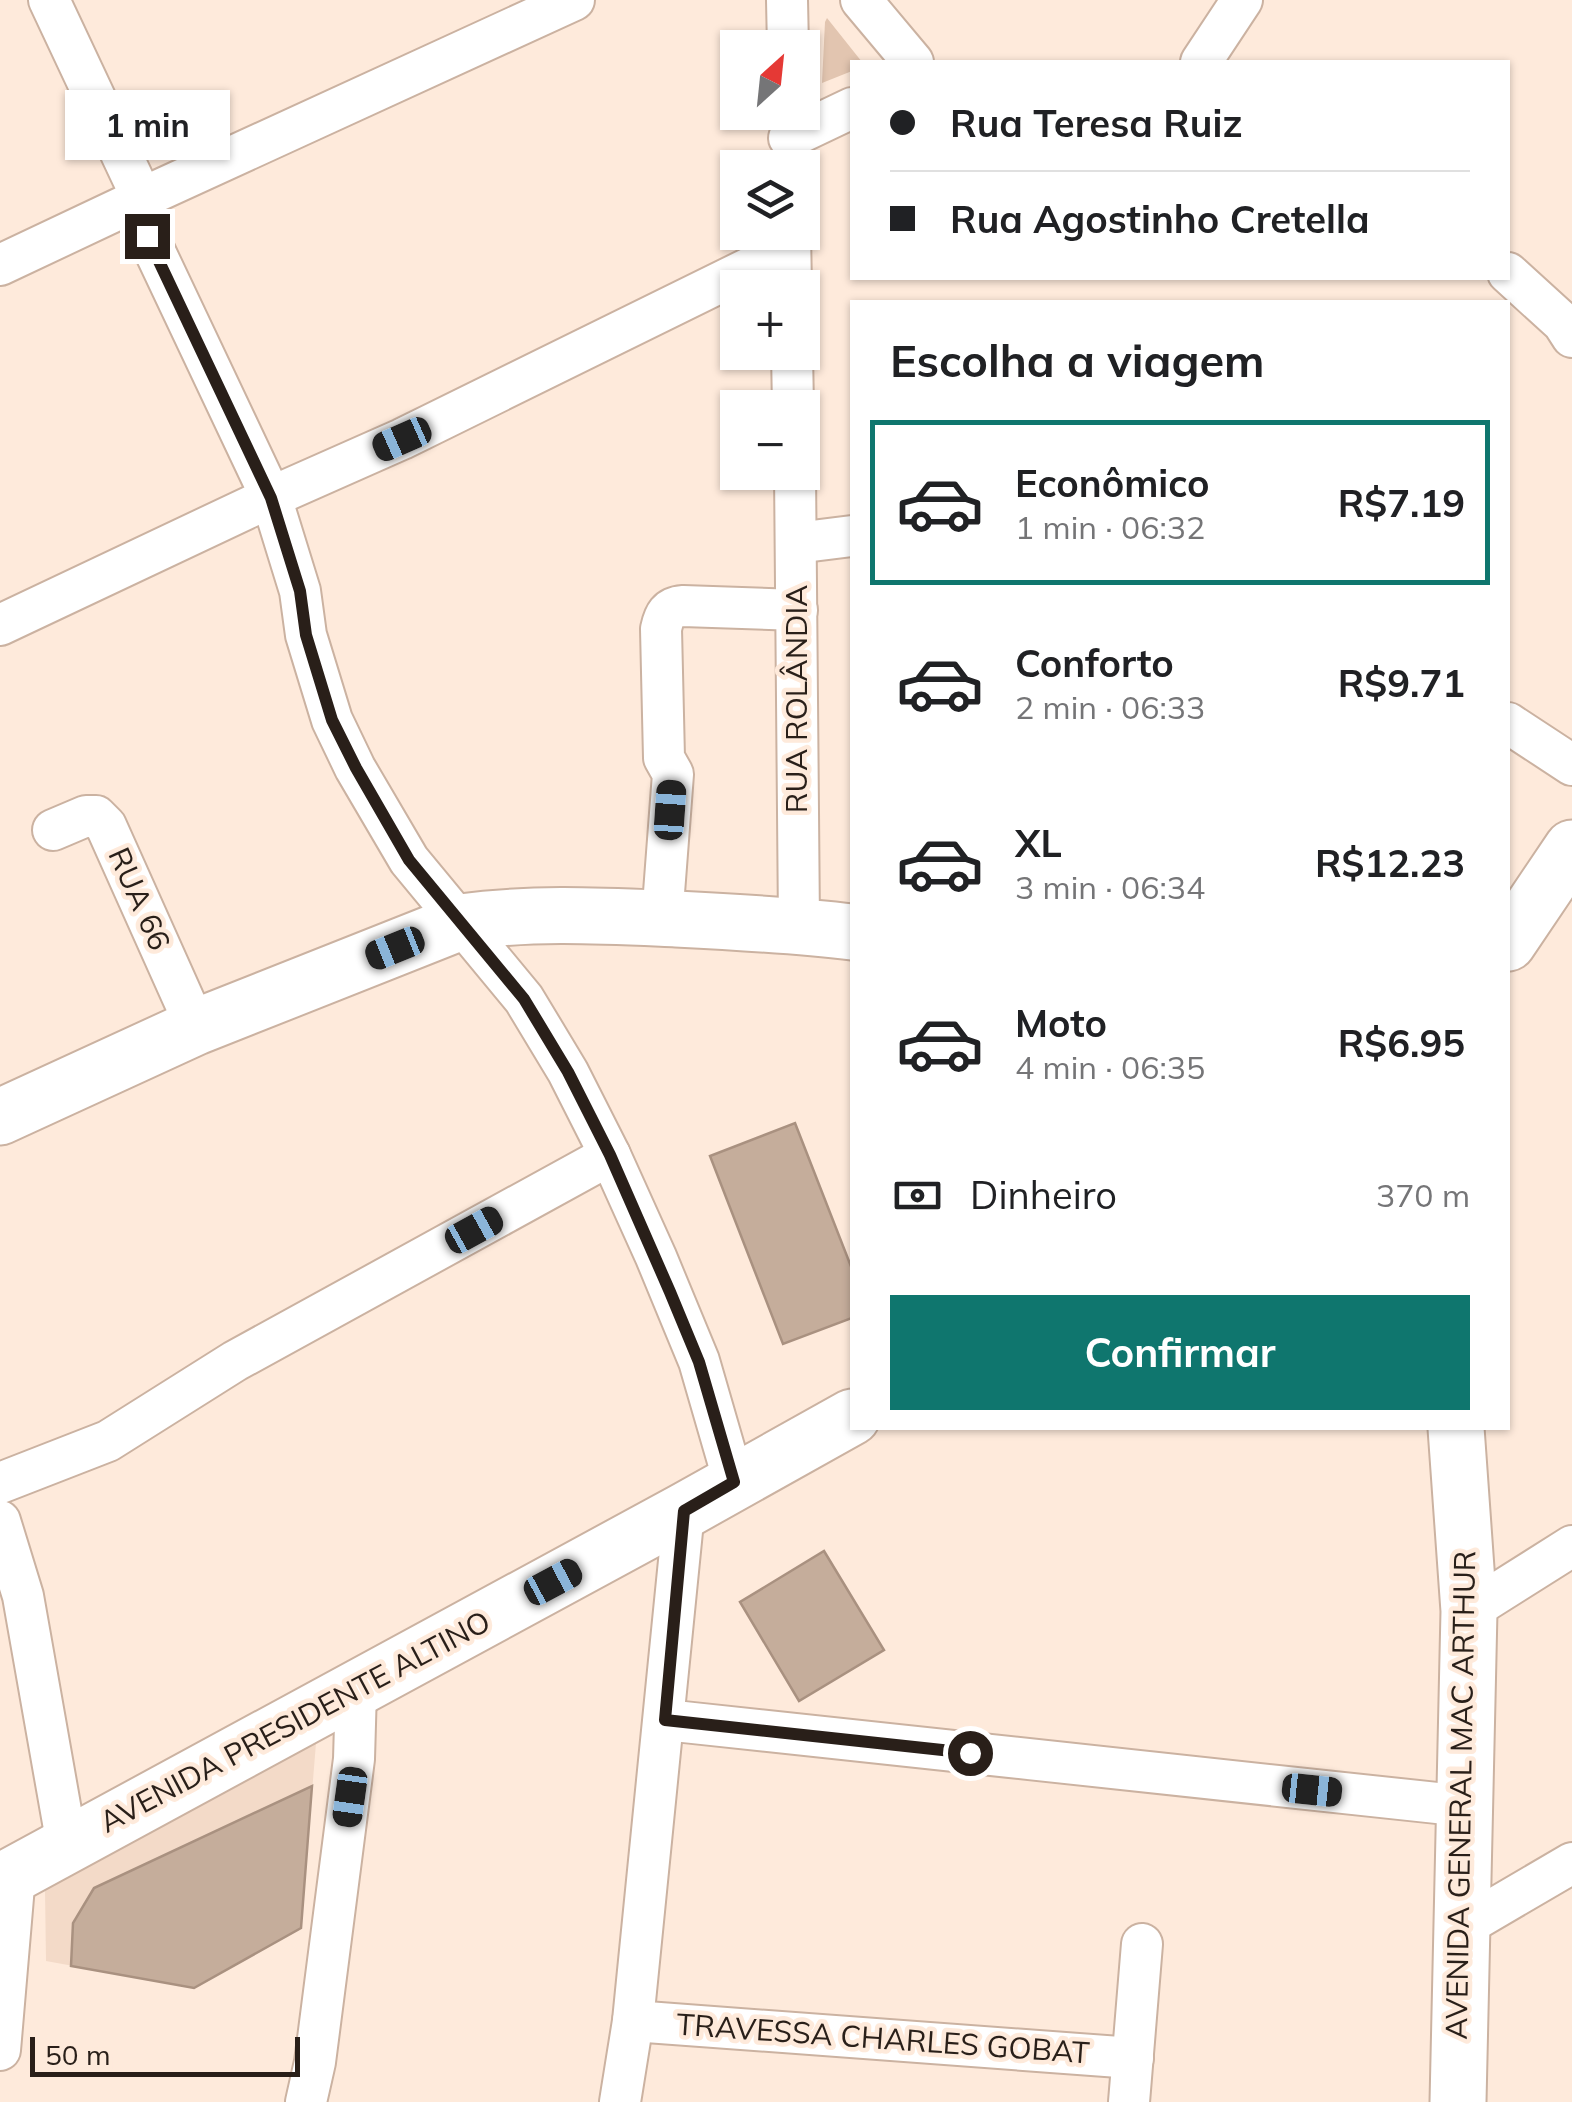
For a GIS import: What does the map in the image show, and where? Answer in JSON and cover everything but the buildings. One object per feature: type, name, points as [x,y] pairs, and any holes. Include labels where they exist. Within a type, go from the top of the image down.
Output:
[{"type":"street","points":[[50,0],[271,498],[300,591],[306,635],[332,720],[409,860],[524,999],[568,1072],[610,1155],[699,1362],[734,1482]]},
{"type":"street","points":[[0,265],[574,0]]},
{"type":"street","points":[[787,0],[788,30]]},
{"type":"street","points":[[861,0],[911,60]]},
{"type":"street","points":[[1202,60],[1242,0]]},
{"type":"street","points":[[789,139],[850,109]]},
{"type":"street","points":[[0,625],[790,256]]},
{"type":"street","points":[[1510,275],[1563,323],[1572,337]]},
{"type":"street","name":"RUA ROLÂNDIA","points":[[795,490],[798,925]]},
{"type":"street","points":[[796,543],[850,536]]},
{"type":"street","points":[[662,918],[672,774],[664,758],[660,629],[663,618],[674,606],[797,610]]},
{"type":"street","points":[[1510,723],[1572,765]]},
{"type":"street","name":"RUA 66","points":[[53,830],[86,816],[96,816],[106,826],[196,1026]]},
{"type":"street","points":[[1510,940],[1572,848]]},
{"type":"street","points":[[0,1116],[196,1026],[461,922],[553,915],[798,925],[850,932]]},
{"type":"street","points":[[0,1482],[108,1441],[235,1361],[610,1155]]},
{"type":"street","name":"AVENIDA PRESIDENTE ALTINO","points":[[7,1878],[850,1418]]},
{"type":"street","name":"AVENIDA GENERAL MAC ARTHUR","points":[[1456,1430],[1469,1611],[1458,2102]]},
{"type":"street","points":[[620,2102],[633,2021],[684,1511]]},
{"type":"street","points":[[0,1520],[23,1596],[68,1845]]},
{"type":"street","points":[[1469,1611],[1572,1546]]},
{"type":"street","points":[[306,2102],[354,1759],[356,1689]]},
{"type":"street","points":[[665,1720],[1465,1806]]},
{"type":"street","points":[[1461,1928],[1572,1863]]},
{"type":"street","points":[[0,2050],[6,2002],[7,1878]]},
{"type":"street","name":"TRAVESSA CHARLES GOBAT","points":[[1129,2102],[1142,1944]]},
{"type":"street","name":"TRAVESSA CHARLES GOBAT","points":[[633,2021],[1133,2058]]},
{"type":"shaded area","points":[[827,18],[860,60],[850,60],[850,72],[822,83]]},
{"type":"shaded area","points":[[316,1743],[301,1928],[194,1988],[46,1961],[45,1890]]},
{"type":"route","points":[[147,236],[271,498],[300,591],[306,635],[332,720],[409,860],[524,999],[568,1072],[610,1155],[699,1362],[734,1482],[684,1511],[665,1720],[970,1753]]}]
